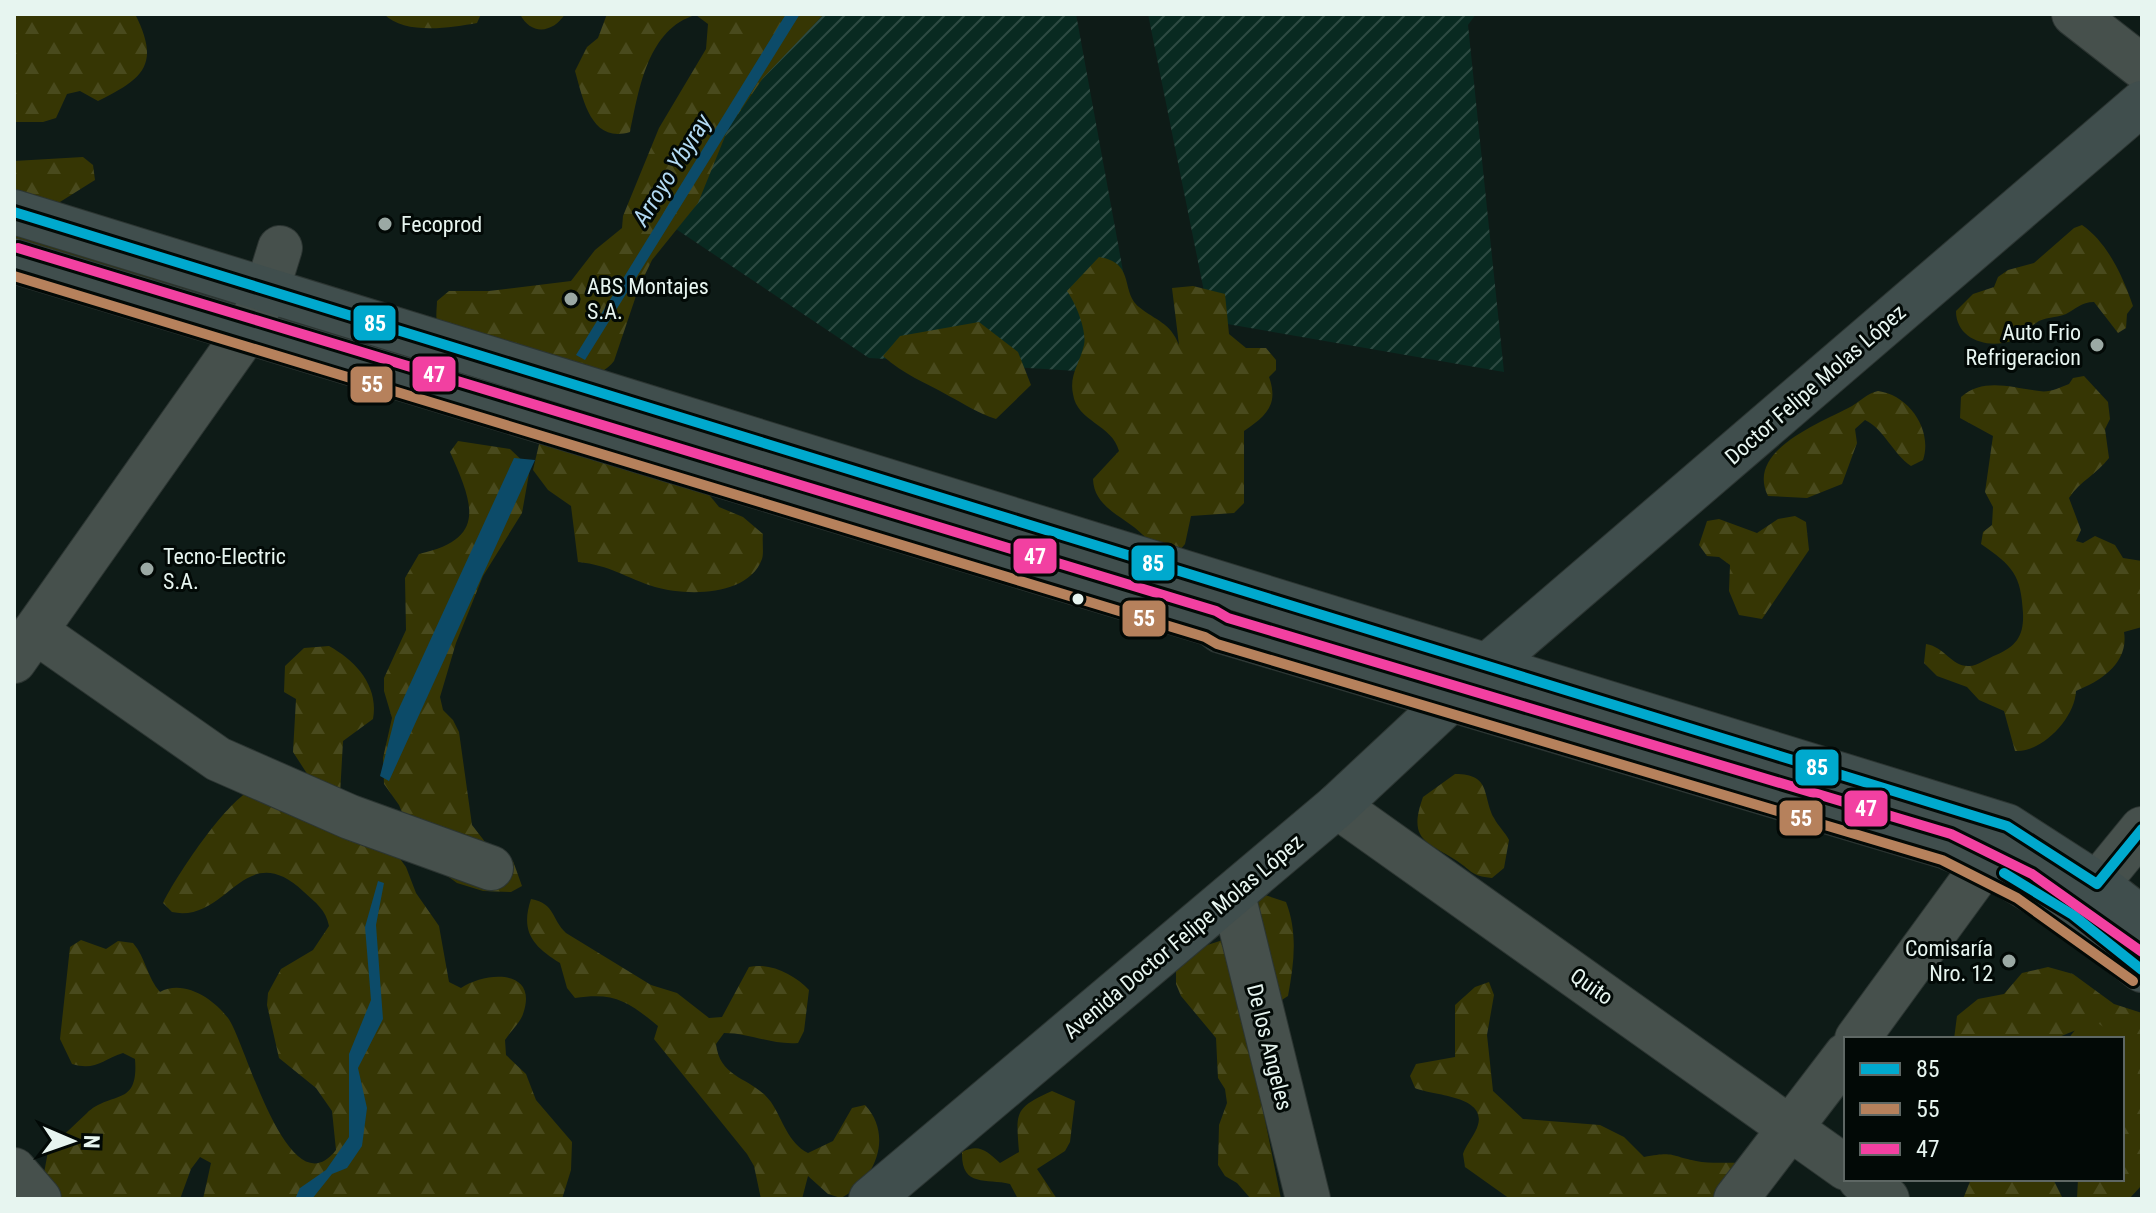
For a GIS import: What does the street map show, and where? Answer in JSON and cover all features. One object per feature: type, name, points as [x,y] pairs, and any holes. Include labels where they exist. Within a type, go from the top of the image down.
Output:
[{"type":"main road","name":"Doctor Felipe Molas López","points":[[1488,665],[2142,103]]},
{"type":"main road","points":[[14,212],[489,358],[945,520],[1212,624],[1221,631],[1453,697],[1947,847],[1996,844],[2073,915],[2142,970]]},
{"type":"main road","points":[[14,261],[477,399],[945,520],[1212,583],[1488,665],[1996,844],[2097,884],[2142,919]]},
{"type":"main road","points":[[477,399],[489,358]]},
{"type":"main road","name":"Avenida Doctor Felipe Molas López","points":[[871,1199],[1337,806],[1488,665]]},
{"type":"street","points":[[2074,14],[2142,67]]},
{"type":"street","points":[[280,248],[267,290],[247,331],[24,646],[218,759],[350,817],[491,868]]},
{"type":"street","name":"Quito","points":[[1337,806],[1844,1167]]},
{"type":"street","points":[[2097,884],[2142,829]]},
{"type":"street","points":[[1858,1037],[1996,844]]},
{"type":"street","name":"De los Angeles","points":[[1233,895],[1308,1199]]},
{"type":"street","points":[[1736,1199],[1844,1058]]},
{"type":"street","points":[[14,1170],[39,1199]]},
{"type":"street","points":[[1863,1181],[1887,1199]]},
{"type":"shaded area","points":[[779,14],[1076,14],[1142,375],[869,358],[649,211]]},
{"type":"shaded area","points":[[1148,14],[1476,14],[1468,25],[1504,372],[1210,321]]},
{"type":"green space","points":[[14,14],[135,14],[143,31],[147,58],[136,77],[98,101],[80,91],[67,94],[56,118],[43,122],[14,122]]},
{"type":"green space","points":[[384,14],[481,14],[477,23],[428,28],[403,25]]},
{"type":"green space","points":[[520,14],[565,14],[554,25],[536,29]]},
{"type":"green space","points":[[607,14],[824,14],[763,78],[728,129],[698,203],[652,260],[639,287],[614,361],[603,371],[566,385],[521,388],[481,382],[464,371],[446,343],[437,323],[437,301],[449,291],[489,291],[571,281],[595,250],[622,228],[623,216],[659,128],[706,49],[708,24],[696,15],[680,22],[656,46],[648,62],[630,132],[617,134],[606,131],[591,116],[575,71],[587,47],[598,38]]},
{"type":"green space","points":[[83,157],[93,165],[95,180],[36,217],[14,225],[14,161]]},
{"type":"green space","points":[[2082,225],[2100,241],[2114,261],[2124,284],[2133,306],[2127,314],[2126,328],[2118,333],[2094,302],[2089,302],[2062,315],[2039,321],[2018,338],[2002,343],[1974,340],[1961,329],[1956,311],[1973,294],[1994,287],[1998,277],[2008,270],[2034,263],[2074,228]]},
{"type":"green space","points":[[14,234],[210,295],[211,302],[14,243]]},
{"type":"green space","points":[[1099,257],[1118,265],[1133,301],[1167,327],[1179,345],[1172,288],[1193,286],[1225,294],[1229,334],[1246,348],[1266,348],[1276,360],[1276,370],[1269,377],[1272,395],[1268,409],[1244,431],[1244,503],[1234,513],[1191,516],[1185,544],[1172,560],[1159,553],[1135,528],[1111,511],[1095,489],[1093,479],[1119,451],[1109,435],[1081,411],[1073,394],[1072,381],[1082,351],[1084,332],[1067,291]]},
{"type":"green space","points":[[979,322],[1018,352],[1031,385],[996,419],[915,378],[883,356],[900,336]]},
{"type":"green space","points":[[2084,376],[2108,402],[2110,419],[2105,429],[2109,458],[2069,498],[2081,530],[2076,541],[2083,543],[2095,536],[2115,545],[2123,558],[2142,561],[2142,627],[2124,632],[2118,662],[2095,682],[2076,691],[2070,712],[2055,732],[2036,746],[2015,751],[2004,711],[1979,700],[1967,687],[1937,676],[1924,663],[1926,644],[1957,663],[1975,665],[2009,648],[2018,639],[2022,628],[2022,600],[2017,580],[2008,565],[1981,544],[1983,532],[1992,525],[1993,507],[1985,492],[1993,436],[1960,418],[1961,397],[1979,387],[1989,386],[2050,391],[2069,384],[2073,378]]},
{"type":"green space","points":[[1878,391],[1900,399],[1916,416],[1925,437],[1923,460],[1911,466],[1865,420],[1855,429],[1857,443],[1842,484],[1807,498],[1768,496],[1764,480],[1767,465],[1776,452],[1806,430]]},
{"type":"green space","points":[[540,440],[702,486],[719,507],[743,517],[763,534],[762,559],[744,581],[715,591],[699,592],[655,587],[609,569],[578,562],[571,506],[548,490],[533,470]]},
{"type":"green space","points":[[458,441],[510,449],[530,468],[522,513],[483,576],[456,643],[440,697],[443,710],[459,732],[472,825],[489,847],[513,861],[522,886],[511,892],[483,891],[457,883],[432,865],[415,844],[399,805],[384,784],[383,758],[392,718],[384,691],[384,678],[406,630],[405,578],[419,554],[456,539],[465,529],[469,517],[465,488],[450,452]]},
{"type":"green space","points":[[1795,516],[1806,522],[1809,550],[1762,619],[1739,615],[1729,591],[1730,565],[1719,557],[1707,556],[1699,545],[1707,521],[1719,519],[1757,533],[1778,519]]},
{"type":"green space","points":[[329,646],[348,659],[363,676],[369,685],[374,707],[373,719],[343,741],[340,795],[315,786],[293,752],[296,699],[284,692],[285,666],[304,648]]},
{"type":"green space","points":[[1455,774],[1467,775],[1480,782],[1494,818],[1509,840],[1504,868],[1492,878],[1479,876],[1427,843],[1419,830],[1417,822],[1423,797]]},
{"type":"green space","points":[[251,790],[398,856],[416,893],[439,926],[449,982],[461,988],[484,979],[508,978],[524,989],[523,1014],[505,1040],[506,1055],[526,1074],[536,1100],[572,1142],[571,1170],[562,1199],[203,1199],[211,1163],[200,1157],[191,1169],[180,1199],[47,1199],[42,1184],[49,1146],[96,1106],[128,1092],[135,1074],[135,1059],[123,1053],[93,1065],[72,1064],[60,1039],[70,947],[81,940],[106,949],[118,941],[133,943],[160,992],[188,989],[214,1004],[228,1018],[236,1033],[270,1116],[285,1141],[301,1159],[318,1163],[336,1150],[332,1111],[316,1088],[279,1058],[267,1005],[268,993],[281,969],[313,950],[329,926],[323,911],[283,877],[266,873],[251,876],[208,906],[191,912],[172,912],[163,903],[215,825]]},
{"type":"green space","points":[[1262,894],[1286,902],[1293,937],[1288,996],[1260,1014],[1260,1095],[1281,1199],[1251,1199],[1237,1183],[1225,1176],[1218,1165],[1219,1125],[1227,1103],[1225,1089],[1218,1078],[1216,1038],[1181,996],[1176,984],[1176,970],[1192,950],[1232,937]]},
{"type":"green space","points":[[531,899],[545,904],[566,933],[651,985],[677,993],[709,1018],[722,1017],[749,967],[774,968],[803,984],[809,990],[804,1031],[798,1043],[724,1033],[716,1044],[719,1056],[730,1072],[764,1094],[791,1137],[808,1153],[833,1141],[852,1108],[865,1105],[874,1117],[879,1144],[877,1157],[863,1181],[841,1198],[828,1194],[808,1176],[802,1199],[761,1199],[754,1166],[747,1154],[654,1039],[658,1026],[620,1000],[600,996],[575,998],[567,988],[560,963],[531,937],[527,921]]},
{"type":"green space","points":[[2048,967],[2073,974],[2114,1004],[2142,1013],[2142,1185],[2129,1199],[2077,1199],[2078,1181],[2124,1181],[2124,1116],[2138,1072],[2124,1037],[2096,1022],[2059,1037],[1954,1037],[1957,1016],[1978,999],[2004,994],[2022,973]]},
{"type":"green space","points":[[1489,982],[1494,995],[1487,1035],[1493,1091],[1523,1119],[1600,1125],[1624,1137],[1644,1157],[1667,1154],[1702,1162],[1743,1163],[1741,1199],[1510,1199],[1465,1167],[1463,1154],[1479,1120],[1476,1111],[1459,1099],[1415,1088],[1410,1076],[1416,1064],[1455,1057],[1455,1005],[1475,987]]},
{"type":"green space","points":[[2089,1012],[2123,1037],[2070,1037]]},
{"type":"green space","points":[[2124,1038],[2142,1051],[2142,1103],[2124,1127]]},
{"type":"green space","points":[[1052,1091],[1075,1101],[1070,1142],[1065,1151],[1037,1169],[1057,1199],[1018,1199],[1010,1184],[970,1176],[963,1163],[962,1152],[973,1148],[982,1150],[1000,1163],[1019,1152],[1020,1113],[1030,1102]]},
{"type":"green space","points":[[1970,1181],[2054,1181],[2063,1199],[1963,1199]]},
{"type":"water","points":[[786,14],[800,14],[585,360],[576,355]]},
{"type":"water","points":[[514,458],[535,460],[389,781],[380,776],[395,717]]},
{"type":"water","points":[[378,881],[384,883],[376,925],[383,1019],[358,1068],[367,1108],[362,1146],[347,1168],[332,1174],[312,1199],[295,1199],[300,1188],[326,1170],[349,1137],[349,1054],[371,1000],[365,927]]},
{"type":"transit line","name":"85","points":[[14,212],[2007,826],[2097,884],[2142,829]]},
{"type":"transit line","name":"47","points":[[18,248],[1216,611],[1228,618],[1951,834],[2032,874],[2142,952]]},
{"type":"transit line","name":"55","points":[[14,276],[1205,637],[1217,644],[1942,860],[2017,898],[2133,981]]},
{"type":"transit line","name":"85","points":[[2004,873],[2073,915],[2142,970]]},
{"type":"place","name":"Fecoprod","points":[[385,224]]},
{"type":"place","name":"ABS Montajes S.A.","points":[[571,299]]},
{"type":"place","name":"Auto Frio Refrigeracion","points":[[2097,345]]},
{"type":"place","name":"Tecno-Electric S.A.","points":[[147,569]]},
{"type":"place","name":"Comisaría Nro. 12","points":[[2009,961]]},
{"type":"water label","name":"Arroyo Ybyray","points":[[672,170]]}]
